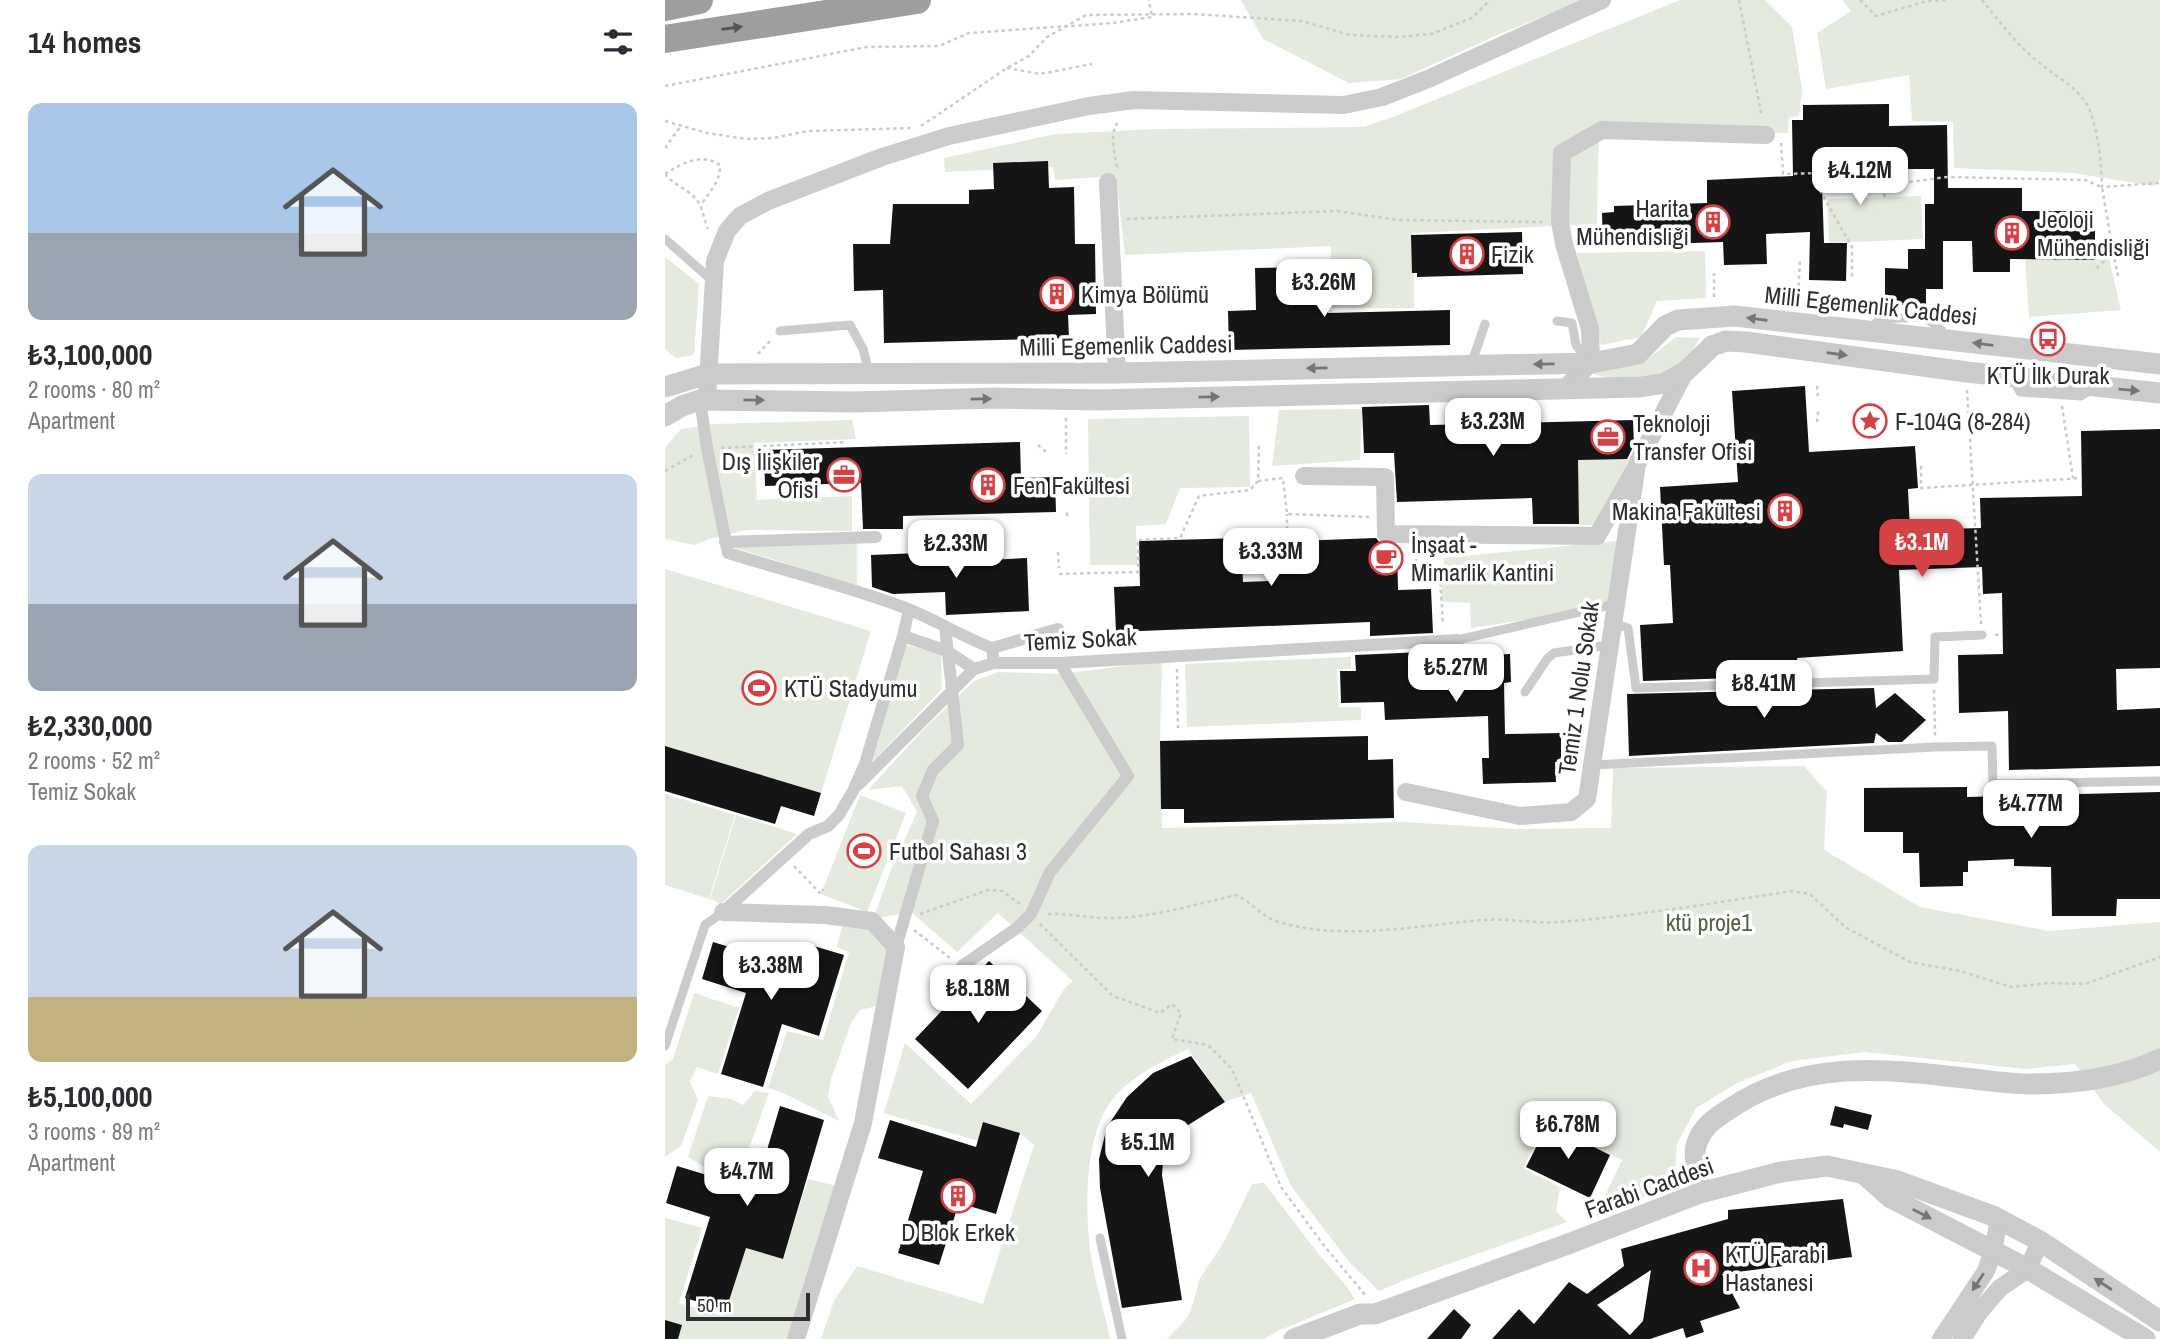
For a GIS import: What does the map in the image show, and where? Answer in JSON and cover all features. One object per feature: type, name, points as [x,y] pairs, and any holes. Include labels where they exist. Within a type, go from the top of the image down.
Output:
[{"type":"highway","points":[[665,7],[699,0]]},
{"type":"highway","points":[[665,39],[917,0]]},
{"type":"street","points":[[876,537],[725,542],[707,448],[704,400],[715,261],[727,231],[740,216],[768,201],[882,157],[949,136],[1089,106],[1134,100],[1343,105],[1382,97],[1602,0]]},
{"type":"street","points":[[1565,388],[1591,363],[1590,329],[1560,222],[1562,153],[1602,130],[1766,135]]},
{"type":"street","points":[[1113,175],[1110,219],[1117,373]]},
{"type":"street","points":[[665,416],[682,406],[704,400],[1098,400],[1640,387],[1665,383],[1685,372],[1712,346],[1710,307]]},
{"type":"street","name":"Milli Egemenlik Caddesi","points":[[665,387],[708,374],[1117,373],[1591,363],[1638,354],[1665,326],[1710,307],[1735,316],[2160,364]]},
{"type":"street","name":"Milli Egemenlik Caddesi","points":[[1712,346],[1726,341],[1746,342],[2012,378],[2160,393]]},
{"type":"street","name":"Temiz 1 Nolu Sokak","points":[[1406,792],[1520,816],[1571,812],[1587,800],[1637,464],[1685,372]]},
{"type":"street","points":[[1640,387],[1668,405]]},
{"type":"street","points":[[1304,476],[1385,477],[1386,534],[1597,536],[1637,464]]},
{"type":"street","name":"Temiz Sokak","points":[[725,542],[728,552],[909,610],[945,626],[962,637],[992,648],[994,663],[1060,663],[1457,640]]},
{"type":"street","points":[[723,912],[809,834],[828,826],[839,815],[865,764],[904,636],[909,610]]},
{"type":"street","points":[[796,1339],[863,1123],[896,947],[933,821],[922,796],[933,770],[958,744],[945,626]]},
{"type":"street","points":[[992,648],[1058,629]]},
{"type":"street","points":[[904,636],[947,651],[974,670]]},
{"type":"street","points":[[853,791],[974,670],[994,663]]},
{"type":"street","points":[[962,965],[1017,929],[1031,914],[1050,872],[1128,776],[1060,663]]},
{"type":"street","points":[[723,912],[825,915],[872,921],[896,947]]},
{"type":"street","points":[[1700,1194],[1696,1148],[1704,1128],[1747,1097],[1775,1084],[1847,1070],[1898,1070],[2028,1084],[2065,1083],[2102,1078],[2160,1059]]},
{"type":"street","name":"Farabi Caddesi","points":[[1294,1339],[1360,1314],[1375,1314],[1700,1194],[1781,1172],[1827,1167],[1898,1181],[1999,1219],[2040,1241],[2160,1321]]},
{"type":"street","name":"Farabi Caddesi","points":[[1867,1176],[1891,1198],[2028,1269],[2144,1339]]},
{"type":"street","points":[[1941,1339],[1986,1271],[1999,1219]]},
{"type":"street","points":[[1962,1339],[1980,1311],[2000,1288],[2028,1269],[2040,1241]]},
{"type":"street","name":"Farabi Caddesi","points":[[1325,1339],[1365,1325],[1375,1314]]},
{"type":"lane","points":[[665,239],[713,281]]},
{"type":"lane","points":[[1557,321],[1572,323],[1577,345],[1591,363]]},
{"type":"lane","points":[[1471,365],[1485,324]]},
{"type":"lane","points":[[780,331],[850,325],[863,349],[870,373]]},
{"type":"lane","name":"Milli Egemenlik Caddesi","points":[[2012,378],[2020,393],[2081,396],[2096,387]]},
{"type":"lane","name":"Temiz Sokak","points":[[1457,640],[1615,604]]},
{"type":"lane","points":[[1612,623],[1627,628],[1636,688],[1934,679],[1935,637],[1982,635]]},
{"type":"lane","points":[[1525,692],[1554,653],[1609,645]]},
{"type":"lane","points":[[1593,765],[1992,746],[1993,784],[2160,781]]},
{"type":"lane","points":[[665,1046],[705,925],[723,912]]},
{"type":"lane","points":[[1100,1238],[1122,1339]]},
{"type":"path","points":[[1149,0],[1152,15]]},
{"type":"path","points":[[665,121],[680,127],[747,139],[773,138],[808,131],[918,128],[1029,56],[1047,37],[1086,15],[1194,14],[1302,21],[1350,36],[1397,37],[1431,34],[1472,18],[1490,0]]},
{"type":"path","points":[[1738,0],[1766,135],[1781,138],[1783,174],[1818,173],[1818,187],[1852,247],[1852,279]]},
{"type":"path","points":[[1860,0],[1876,16],[1927,1],[1946,0]]},
{"type":"path","points":[[1982,0],[2039,64],[2067,81],[2087,104],[2102,159],[2102,187],[2118,276]]},
{"type":"path","points":[[665,86],[867,47],[939,46],[969,33],[1113,23],[1152,15]]},
{"type":"path","points":[[1007,68],[1040,74],[1092,64]]},
{"type":"path","points":[[1113,175],[1112,142],[1115,126],[1134,100]]},
{"type":"path","points":[[665,148],[680,127]]},
{"type":"path","points":[[701,205],[687,191],[672,183],[665,174],[689,161],[702,159],[720,165],[721,174],[701,205],[702,217],[719,249]]},
{"type":"path","points":[[1884,197],[1887,185],[1947,177],[2085,180],[2102,187],[2160,183]]},
{"type":"path","points":[[1110,219],[1338,211],[1399,220],[1560,222]]},
{"type":"path","points":[[2094,271],[2113,252]]},
{"type":"path","points":[[1798,300],[1800,260]]},
{"type":"path","points":[[1710,307],[1714,273]]},
{"type":"path","points":[[756,356],[780,331]]},
{"type":"path","points":[[1966,372],[1982,635]]},
{"type":"path","points":[[1817,386],[1818,399]]},
{"type":"path","points":[[2060,395],[2073,478]]},
{"type":"path","points":[[1066,411],[1066,454]]},
{"type":"path","points":[[1817,422],[1818,411]]},
{"type":"path","points":[[665,471],[707,448],[847,442]]},
{"type":"path","points":[[1059,574],[1138,572],[1138,540],[1180,538],[1199,496],[1250,490],[1258,481],[1259,444]]},
{"type":"path","points":[[1038,445],[1046,452]]},
{"type":"path","points":[[1921,466],[1921,488],[2082,478]]},
{"type":"path","points":[[1258,481],[1283,478],[1287,530]]},
{"type":"path","points":[[1067,509],[1067,516]]},
{"type":"path","points":[[1287,514],[1372,517]]},
{"type":"path","points":[[1416,535],[1416,577],[1440,576],[1443,620]]},
{"type":"path","points":[[1058,552],[1059,568]]},
{"type":"path","points":[[1176,655],[1178,728]]},
{"type":"path","points":[[1934,679],[1935,747]]},
{"type":"path","points":[[784,856],[821,894],[823,889]]},
{"type":"path","points":[[903,918],[929,912],[988,890],[1002,891],[1031,914],[1113,996],[1160,1013],[1173,1004],[1181,1013],[1172,1039],[1208,1045],[1232,1069],[1281,1187],[1325,1247],[1364,1291],[1375,1314]]},
{"type":"path","points":[[1031,914],[1071,913],[1110,918],[1137,916],[1237,895],[1262,915],[1282,923],[1315,928],[1375,931],[1487,919],[1556,922],[1792,891],[1810,894],[1845,927],[1910,962],[1960,971],[2011,987],[2050,983],[2085,984],[2160,957]]},
{"type":"path","points":[[903,918],[919,935],[962,965]]},
{"type":"green space","points":[[1241,0],[1584,0],[1495,36],[1401,79],[1349,83],[1263,39]]},
{"type":"green space","points":[[1680,0],[1765,0],[1792,27],[1802,89],[1799,116],[1789,117],[1788,133],[1599,126],[1597,224],[1413,233],[1414,308],[1330,308],[1331,246],[1125,255],[1116,176],[1055,180],[1053,167],[945,172],[944,158],[1056,134],[1156,129],[1363,127]]},
{"type":"green space","points":[[1842,0],[2160,0],[2160,179],[2154,186],[2073,173],[1954,168],[1953,122],[1912,121],[1909,75],[1826,89],[1817,33],[1851,11]]},
{"type":"green space","points":[[1921,196],[1923,239],[1829,243],[1827,199]]},
{"type":"green space","points":[[2107,250],[2121,310],[2029,317],[2025,260]]},
{"type":"green space","points":[[1705,251],[1706,298],[1657,301],[1641,337],[1601,345],[1577,253]]},
{"type":"green space","points":[[665,257],[699,284],[694,355],[676,358],[665,349]]},
{"type":"green space","points":[[1676,337],[1700,338],[1680,370],[1620,377],[1590,372],[1592,367],[1644,362]]},
{"type":"green space","points":[[1362,409],[1360,460],[1272,466],[1279,410]]},
{"type":"green space","points":[[1249,416],[1250,487],[1180,488],[1166,524],[1136,526],[1137,565],[1090,565],[1088,419]]},
{"type":"green space","points":[[852,420],[856,439],[754,443],[757,500],[852,496],[852,531],[746,530],[694,545],[665,539],[665,448],[681,429],[715,424]]},
{"type":"green space","points":[[1634,458],[1597,525],[1579,525],[1578,480],[1519,462]]},
{"type":"green space","points":[[1617,541],[1609,607],[1471,628],[1470,603],[1441,602],[1444,558]]},
{"type":"green space","points":[[857,543],[857,585],[732,547]]},
{"type":"green space","name":"KTÜ Stadyumu","points":[[665,569],[871,631],[821,793],[665,746]]},
{"type":"green space","points":[[906,645],[941,654],[942,689],[872,762]]},
{"type":"green space","points":[[1351,657],[1351,669],[1337,669],[1339,707],[1361,707],[1361,720],[1187,727],[1185,664]]},
{"type":"green space","name":"ktü proje1","points":[[1162,661],[1162,828],[1406,822],[1515,829],[1611,828],[1613,768],[1804,766],[1827,792],[1824,850],[1920,907],[2049,931],[2160,922],[2160,1152],[2104,1104],[2075,1064],[2026,1069],[1865,1052],[1792,1061],[1737,1083],[1696,1108],[1677,1144],[1674,1185],[1595,1217],[1622,1160],[1547,1122],[1523,1168],[1560,1187],[1556,1211],[1567,1222],[1379,1291],[1350,1263],[1291,1186],[1251,1093],[1225,1102],[1188,1049],[1141,1074],[1116,1095],[1106,1109],[1093,1144],[1087,1203],[1090,1251],[1110,1339],[821,1339],[834,1301],[857,1266],[983,1304],[1034,1145],[1020,1133],[984,1122],[978,1141],[884,1113],[905,1043],[971,1104],[1036,1037],[1064,989],[1073,981],[998,913],[957,952],[911,912],[873,919],[892,867],[917,812],[902,786],[868,790],[925,728],[974,681],[998,672],[1062,674]]},
{"type":"green space","points":[[665,794],[735,815],[709,899],[665,885]]},
{"type":"green space","name":"Futbol Sahası 3","points":[[860,795],[906,813],[867,912],[821,894]]},
{"type":"green space","points":[[736,815],[797,834],[721,904],[710,899]]},
{"type":"green space","points":[[843,923],[866,925],[887,949],[877,1006],[860,1010],[851,1023],[831,1079],[828,1096],[839,1121],[768,1088],[787,1031],[823,1040],[849,952],[837,947]]},
{"type":"green space","points":[[694,993],[739,1008],[718,1074],[697,1067],[690,1082],[698,1100],[681,1146],[665,1157],[665,1065],[673,1059]]},
{"type":"green space","points":[[755,1091],[769,1093],[737,1181],[714,1173],[688,1157],[708,1096],[731,1099],[743,1105]]},
{"type":"green space","points":[[808,1179],[837,1186],[789,1339],[678,1339],[682,1325],[665,1320],[665,1218],[702,1228],[679,1303],[723,1316],[746,1248],[783,1259]]},
{"type":"green space","points":[[1264,1183],[1355,1299],[1264,1339],[1167,1339],[1184,1322],[1191,1310],[1200,1278],[1224,1242],[1252,1184]]},
{"type":"building","points":[[1889,104],[1889,126],[1947,125],[1948,188],[2022,188],[2022,211],[2095,211],[2095,260],[2010,259],[2010,272],[1973,272],[1972,241],[1943,241],[1943,289],[1926,289],[1926,306],[1885,305],[1885,268],[1908,269],[1908,249],[1925,249],[1925,204],[1934,204],[1934,169],[1876,169],[1876,183],[1822,183],[1824,243],[1847,243],[1846,281],[1809,280],[1810,232],[1766,234],[1767,264],[1724,265],[1723,242],[1603,246],[1602,213],[1614,212],[1614,206],[1707,203],[1707,180],[1793,176],[1792,120],[1803,120],[1803,105]]},
{"type":"building","points":[[1048,161],[1049,188],[1074,187],[1075,244],[1095,244],[1096,314],[1068,315],[1069,338],[884,343],[883,290],[854,291],[853,244],[890,244],[893,204],[969,204],[969,190],[994,189],[993,163]]},
{"type":"building","name":"Fizik","points":[[1522,232],[1523,274],[1417,277],[1417,273],[1412,273],[1411,235]]},
{"type":"building","points":[[1302,267],[1302,280],[1327,279],[1328,313],[1450,310],[1450,345],[1229,350],[1228,311],[1256,310],[1255,268]]},
{"type":"building","points":[[1805,386],[1809,452],[1915,446],[1918,488],[1908,489],[1910,530],[1981,528],[1980,498],[2082,496],[2081,431],[2160,429],[2160,668],[2116,669],[2117,710],[2160,708],[2160,766],[2009,770],[2008,711],[1959,713],[1958,655],[2003,654],[2002,593],[1983,594],[1982,567],[1899,570],[1903,651],[1797,658],[1798,676],[1643,681],[1640,625],[1673,623],[1670,565],[1664,565],[1660,487],[1738,482],[1732,391]]},
{"type":"building","points":[[1429,405],[1430,425],[1633,420],[1634,445],[1627,459],[1578,460],[1579,524],[1533,524],[1532,498],[1397,502],[1394,453],[1364,453],[1362,407]]},
{"type":"building","name":"Fen Fakültesi","points":[[1020,442],[1021,478],[1055,477],[1056,512],[903,516],[903,529],[863,529],[861,483],[765,486],[764,450]]},
{"type":"building","points":[[1241,538],[1243,582],[1269,581],[1268,542],[1376,538],[1381,544],[1397,545],[1398,590],[1431,589],[1433,633],[1370,636],[1370,622],[1116,632],[1114,587],[1140,586],[1139,541]]},
{"type":"building","points":[[968,551],[968,561],[1027,558],[1029,611],[946,615],[945,592],[893,594],[872,587],[871,555]]},
{"type":"building","points":[[1490,649],[1490,655],[1510,654],[1511,682],[1504,683],[1505,734],[1561,733],[1561,762],[1555,762],[1556,782],[1483,784],[1482,758],[1489,758],[1488,716],[1385,720],[1384,702],[1341,703],[1340,671],[1356,671],[1355,655]]},
{"type":"building","points":[[1874,688],[1876,708],[1895,693],[1926,720],[1902,742],[1888,742],[1876,733],[1874,743],[1629,756],[1627,694]]},
{"type":"building","points":[[1368,736],[1368,760],[1393,759],[1394,818],[1184,823],[1184,809],[1161,809],[1160,741]]},
{"type":"building","points":[[665,746],[821,793],[814,816],[781,806],[775,824],[665,791]]},
{"type":"building","points":[[1967,787],[1967,797],[2160,792],[2160,899],[2117,899],[2116,916],[2052,916],[2051,867],[2014,866],[2014,859],[1968,861],[1968,872],[1963,872],[1963,886],[1920,887],[1919,853],[1903,853],[1903,832],[1864,832],[1864,788]]},
{"type":"building","points":[[713,942],[799,968],[807,944],[844,955],[819,1036],[782,1024],[763,1087],[721,1074],[746,993],[702,979]]},
{"type":"building","points":[[989,961],[1042,1011],[968,1089],[915,1039]]},
{"type":"building","points":[[1191,1056],[1225,1102],[1185,1127],[1163,1162],[1162,1175],[1182,1300],[1122,1308],[1100,1188],[1099,1159],[1107,1127],[1127,1097],[1153,1073]]},
{"type":"building","points":[[780,1106],[824,1120],[783,1259],[746,1248],[726,1310],[685,1298],[710,1217],[666,1203],[677,1166],[763,1192],[775,1153],[767,1150]]},
{"type":"building","points":[[1835,1106],[1872,1115],[1868,1130],[1844,1124],[1843,1128],[1830,1125]]},
{"type":"building","name":"D Blok Erkek","points":[[890,1120],[976,1147],[983,1122],[1020,1133],[996,1214],[959,1203],[939,1265],[898,1253],[923,1171],[878,1158]]},
{"type":"building","points":[[1548,1124],[1610,1155],[1590,1198],[1526,1167]]},
{"type":"building","points":[[1843,1199],[1852,1257],[1722,1274],[1740,1308],[1700,1321],[1704,1332],[1686,1338],[1683,1328],[1650,1339],[1492,1339],[1519,1309],[1534,1324],[1569,1282],[1587,1294],[1624,1266],[1621,1249],[1728,1219],[1728,1210]],"holes":[[[1651,1270],[1643,1321],[1630,1335],[1597,1305]]]},
{"type":"building","points":[[1454,1309],[1471,1325],[1461,1339],[1427,1339]]},
{"type":"building","points":[[665,1320],[682,1325],[678,1339],[665,1339]]},
{"type":"place","name":"Harita Mühendisliği","points":[[1713,222]]},
{"type":"place","name":"Jeoloji Mühendisliği","points":[[2012,233]]},
{"type":"place","name":"Fizik","points":[[1467,254]]},
{"type":"place","name":"Kimya Bölümü","points":[[1057,294]]},
{"type":"place","name":"KTÜ İlk Durak","points":[[2048,339]]},
{"type":"place","name":"F-104G (8-284)","points":[[1870,421]]},
{"type":"place","name":"Teknoloji Transfer Ofisi","points":[[1608,437]]},
{"type":"place","name":"Dış İlişkiler Ofisi","points":[[844,475]]},
{"type":"place","name":"Fen Fakültesi","points":[[988,485]]},
{"type":"place","name":"Makina Fakültesi","points":[[1785,511]]},
{"type":"place","name":"İnşaat - Mimarlik Kantini","points":[[1386,558]]},
{"type":"place","name":"KTÜ Stadyumu","points":[[759,688]]},
{"type":"place","name":"Futbol Sahası 3","points":[[864,851]]},
{"type":"place","name":"D Blok Erkek","points":[[958,1196]]},
{"type":"place","name":"KTÜ Farabi Hastanesi","points":[[1701,1268]]}]
